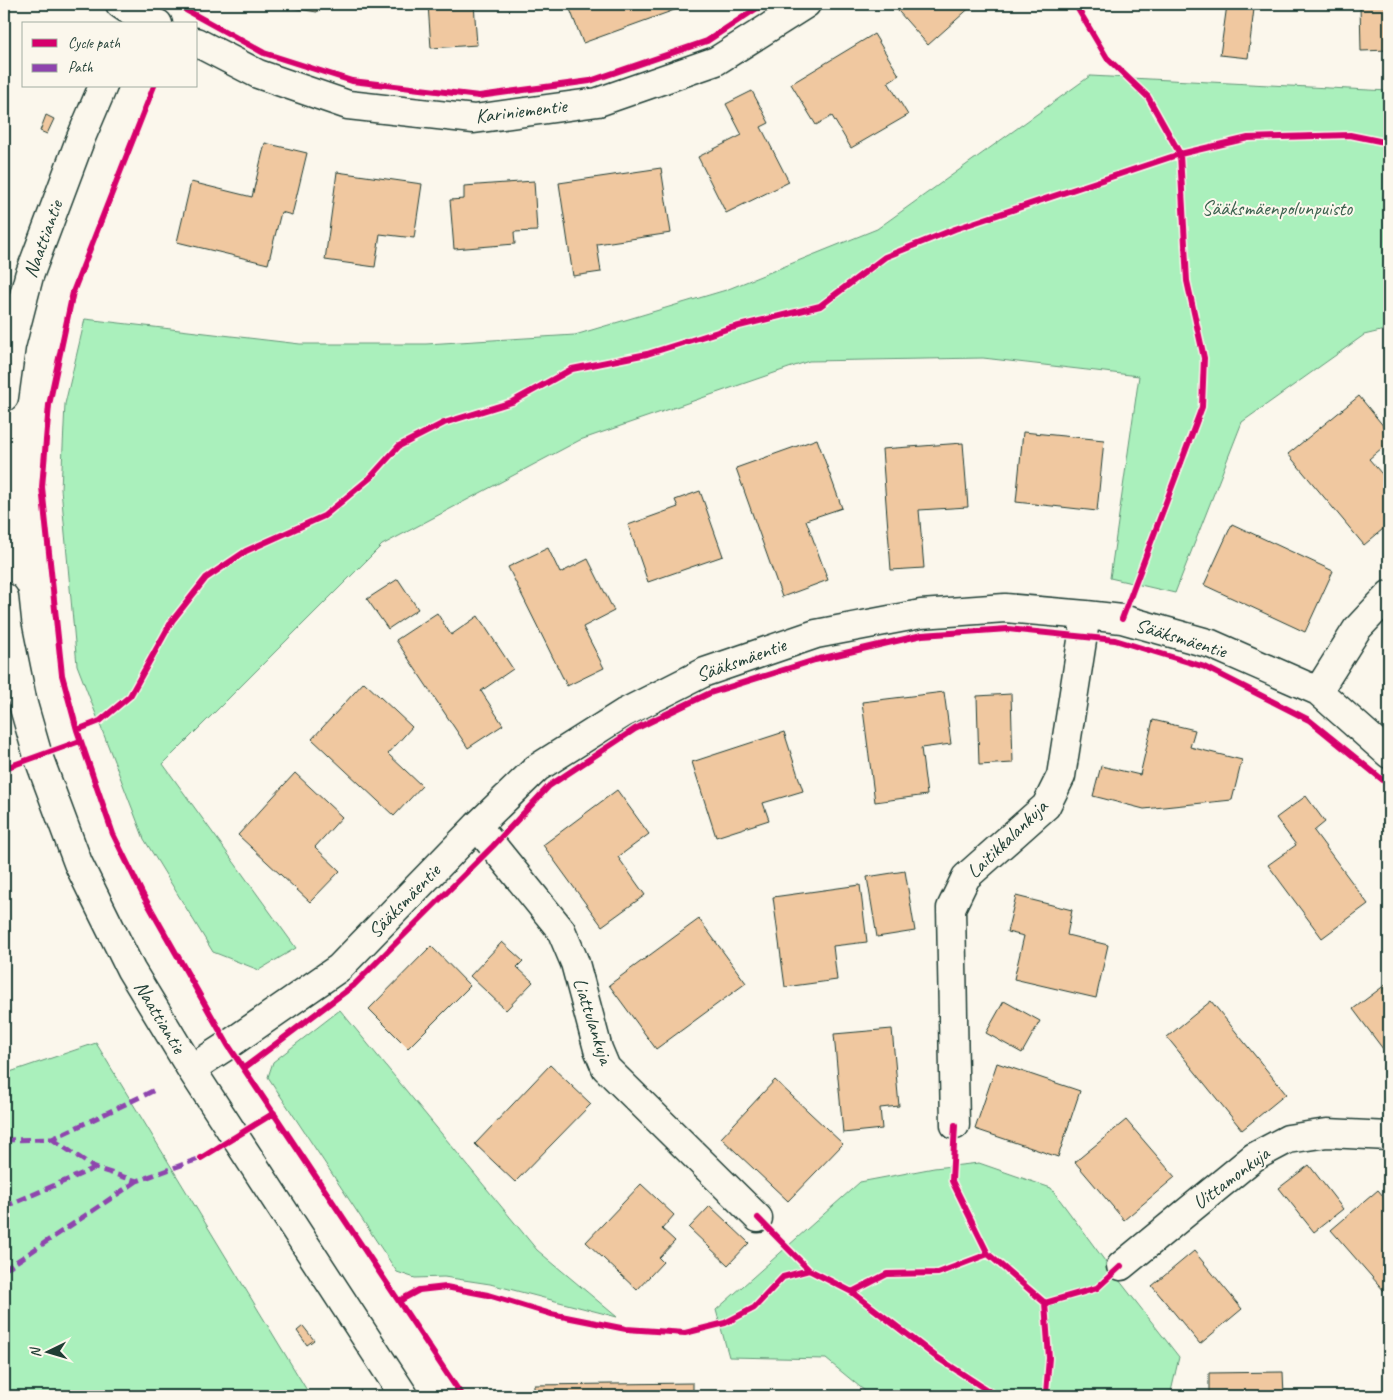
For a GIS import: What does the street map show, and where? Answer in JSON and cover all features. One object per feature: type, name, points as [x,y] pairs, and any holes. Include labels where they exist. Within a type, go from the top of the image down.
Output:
[{"type":"street","name":"Kariniementie","points":[[198,43],[258,74],[348,105],[474,119],[598,102],[716,61],[806,4]]},
{"type":"street","points":[[130,11],[154,22]]},
{"type":"street","name":"Naattiantie","points":[[4,397],[11,346],[29,276],[80,140],[102,88]]},
{"type":"street","points":[[1318,691],[1357,628],[1389,595]]},
{"type":"street","name":"Naattiantie","points":[[4,597],[13,704],[38,756],[78,863],[131,970],[191,1069],[404,1396]]},
{"type":"street","name":"Sääksmäentie","points":[[191,1069],[338,968],[477,826],[537,768],[624,713],[705,672],[816,634],[922,614],[1005,608],[1122,619],[1211,644],[1318,691],[1389,754]]},
{"type":"street","name":"Laitikkalankuja","points":[[955,1125],[951,908],[966,877],[1046,806],[1061,776],[1086,615]]},
{"type":"street","name":"Liattulankuja","points":[[477,826],[561,930],[575,963],[598,1049],[606,1068],[758,1218]]},
{"type":"street","name":"Uittamonkuja","points":[[1121,1266],[1254,1157],[1288,1139],[1327,1133],[1389,1136]]},
{"type":"green space","name":"Sääksmäenpolunpuisto","points":[[1090,76],[1389,91],[1389,329],[1364,335],[1242,422],[1175,593],[1110,578],[1139,376],[983,358],[809,361],[580,440],[382,545],[163,764],[296,948],[259,970],[213,952],[144,839],[77,665],[61,489],[65,404],[85,319],[300,344],[426,344],[575,335],[726,290],[877,229]]},
{"type":"green space","points":[[340,1010],[537,1250],[617,1317],[490,1284],[444,1277],[415,1278],[397,1272],[268,1077],[273,1062]]},
{"type":"green space","points":[[96,1043],[308,1392],[313,1396],[4,1396],[4,1074]]},
{"type":"green space","points":[[979,1163],[1051,1188],[1179,1357],[1170,1396],[871,1396],[826,1359],[729,1357],[716,1310],[860,1182],[934,1168]]},
{"type":"building","points":[[279,4],[318,4],[317,12],[279,6]]},
{"type":"building","points":[[428,4],[474,4],[477,45],[431,48]]},
{"type":"building","points":[[568,4],[691,4],[583,43]]},
{"type":"building","points":[[892,4],[974,4],[928,45]]},
{"type":"building","points":[[1360,4],[1389,4],[1389,50],[1361,51]]},
{"type":"building","points":[[1227,5],[1254,9],[1248,58],[1220,55]]},
{"type":"building","points":[[874,34],[899,75],[888,82],[908,115],[851,148],[832,116],[816,125],[791,84]]},
{"type":"building","points":[[752,91],[769,123],[761,127],[789,182],[726,213],[698,157],[742,135],[726,104]]},
{"type":"building","points":[[46,115],[54,119],[47,134],[40,131]]},
{"type":"building","points":[[265,143],[307,153],[292,215],[281,212],[268,264],[177,242],[191,182],[252,197]]},
{"type":"building","points":[[661,168],[671,233],[597,244],[601,272],[573,276],[559,183]]},
{"type":"building","points":[[337,172],[422,184],[414,238],[380,234],[375,267],[325,260]]},
{"type":"building","points":[[534,181],[537,231],[514,232],[515,244],[454,249],[450,200],[464,199],[464,186]]},
{"type":"building","points":[[1359,396],[1389,433],[1389,442],[1369,459],[1389,480],[1389,524],[1364,545],[1288,454]]},
{"type":"building","points":[[1023,432],[1104,440],[1097,511],[1016,502]]},
{"type":"building","points":[[817,439],[842,508],[806,520],[828,580],[782,597],[736,468]]},
{"type":"building","points":[[963,443],[968,507],[919,510],[924,568],[891,570],[882,449]]},
{"type":"building","points":[[700,491],[723,556],[648,582],[628,525],[678,507],[675,500]]},
{"type":"building","points":[[1232,524],[1333,571],[1305,632],[1204,585]]},
{"type":"building","points":[[548,548],[560,573],[588,559],[614,611],[583,627],[604,668],[567,686],[508,567]]},
{"type":"building","points":[[398,579],[418,609],[388,629],[367,599]]},
{"type":"building","points":[[437,613],[451,635],[478,616],[513,669],[481,691],[503,725],[468,748],[396,640]]},
{"type":"building","points":[[364,682],[412,727],[388,754],[422,786],[394,816],[312,739]]},
{"type":"building","points":[[944,692],[951,744],[921,748],[927,795],[875,802],[862,702]]},
{"type":"building","points":[[1011,694],[1013,763],[979,765],[977,696]]},
{"type":"building","points":[[1153,720],[1195,730],[1190,747],[1242,760],[1232,800],[1144,809],[1093,796],[1101,766],[1140,775]]},
{"type":"building","points":[[784,732],[803,791],[763,803],[769,820],[716,837],[692,762]]},
{"type":"building","points":[[295,773],[342,817],[315,847],[340,871],[310,902],[238,835]]},
{"type":"building","points":[[617,790],[649,834],[618,857],[645,895],[602,926],[543,845]]},
{"type":"building","points":[[1306,796],[1325,822],[1314,831],[1368,904],[1322,938],[1268,865],[1296,845],[1276,818]]},
{"type":"building","points":[[905,871],[915,931],[877,937],[867,877]]},
{"type":"building","points":[[860,885],[867,942],[833,946],[837,980],[785,987],[773,897]]},
{"type":"building","points":[[1016,896],[1072,910],[1067,935],[1108,945],[1096,998],[1014,979],[1024,936],[1007,932]]},
{"type":"building","points":[[699,919],[746,983],[656,1049],[609,985]]},
{"type":"building","points":[[502,942],[523,961],[517,967],[533,982],[506,1010],[470,976]]},
{"type":"building","points":[[431,946],[470,986],[408,1048],[369,1009]]},
{"type":"building","points":[[1389,982],[1389,1057],[1353,1009]]},
{"type":"building","points":[[1004,1001],[1040,1021],[1022,1053],[986,1033]]},
{"type":"building","points":[[1211,1001],[1286,1094],[1242,1130],[1167,1037]]},
{"type":"building","points":[[892,1029],[899,1106],[880,1108],[882,1129],[843,1133],[834,1034]]},
{"type":"building","points":[[997,1063],[1080,1091],[1058,1157],[975,1129]]},
{"type":"building","points":[[550,1065],[591,1104],[515,1182],[475,1144]]},
{"type":"building","points":[[775,1080],[843,1144],[788,1201],[721,1138]]},
{"type":"building","points":[[1126,1120],[1175,1177],[1124,1220],[1075,1162]]},
{"type":"building","points":[[1309,1165],[1343,1209],[1314,1232],[1279,1188]]},
{"type":"building","points":[[641,1184],[674,1215],[662,1229],[675,1241],[659,1258],[663,1262],[637,1290],[586,1242]]},
{"type":"building","points":[[1378,1190],[1389,1203],[1389,1289],[1385,1292],[1331,1230]]},
{"type":"building","points":[[710,1206],[749,1243],[728,1265],[689,1228]]},
{"type":"building","points":[[1194,1251],[1242,1309],[1200,1344],[1152,1286]]},
{"type":"building","points":[[303,1326],[314,1340],[307,1345],[297,1331]]},
{"type":"building","points":[[1283,1372],[1284,1396],[1209,1396],[1209,1373]]},
{"type":"building","points":[[693,1383],[693,1396],[534,1396],[534,1385]]},
{"type":"marked path","points":[[4,1140],[52,1139],[157,1089]]},
{"type":"marked path","points":[[52,1139],[95,1168],[137,1181],[201,1158]]},
{"type":"marked path","points":[[4,1207],[95,1168]]},
{"type":"marked path","points":[[4,1270],[137,1181]]},
{"type":"cycle path","points":[[186,10],[264,53],[352,81],[479,96],[590,81],[707,41],[763,4]]},
{"type":"cycle path","points":[[1075,4],[1107,58],[1148,97],[1180,154],[1187,281],[1204,358],[1202,407],[1122,619]]},
{"type":"cycle path","points":[[153,88],[73,292],[49,405],[42,487],[62,675],[77,730],[113,834],[143,895],[228,1045],[462,1396]]},
{"type":"cycle path","points":[[77,730],[100,721],[130,696],[172,621],[206,578],[246,551],[324,516],[370,478],[399,446],[444,423],[512,402],[572,369],[647,354],[727,329],[820,306],[885,257],[955,229],[1180,154],[1248,138],[1350,135],[1389,143]]},
{"type":"cycle path","points":[[244,1068],[354,985],[493,846],[549,786],[635,729],[710,693],[815,660],[922,635],[1008,629],[1115,640],[1205,667],[1309,720],[1389,785]]},
{"type":"cycle path","points":[[4,756],[8,767],[80,741]]},
{"type":"cycle path","points":[[201,1158],[274,1113]]},
{"type":"cycle path","points":[[955,1125],[952,1181],[988,1254]]},
{"type":"cycle path","points":[[758,1218],[809,1270],[852,1292]]},
{"type":"cycle path","points":[[996,1396],[935,1356],[852,1292],[887,1274],[938,1273],[988,1254],[1045,1303],[1049,1358],[1046,1393],[1044,1396]]},
{"type":"cycle path","points":[[1045,1303],[1097,1288],[1121,1266]]},
{"type":"cycle path","points":[[399,1301],[419,1290],[446,1287],[488,1295],[551,1314],[626,1329],[685,1333],[725,1323],[754,1308],[783,1277],[809,1270]]}]
